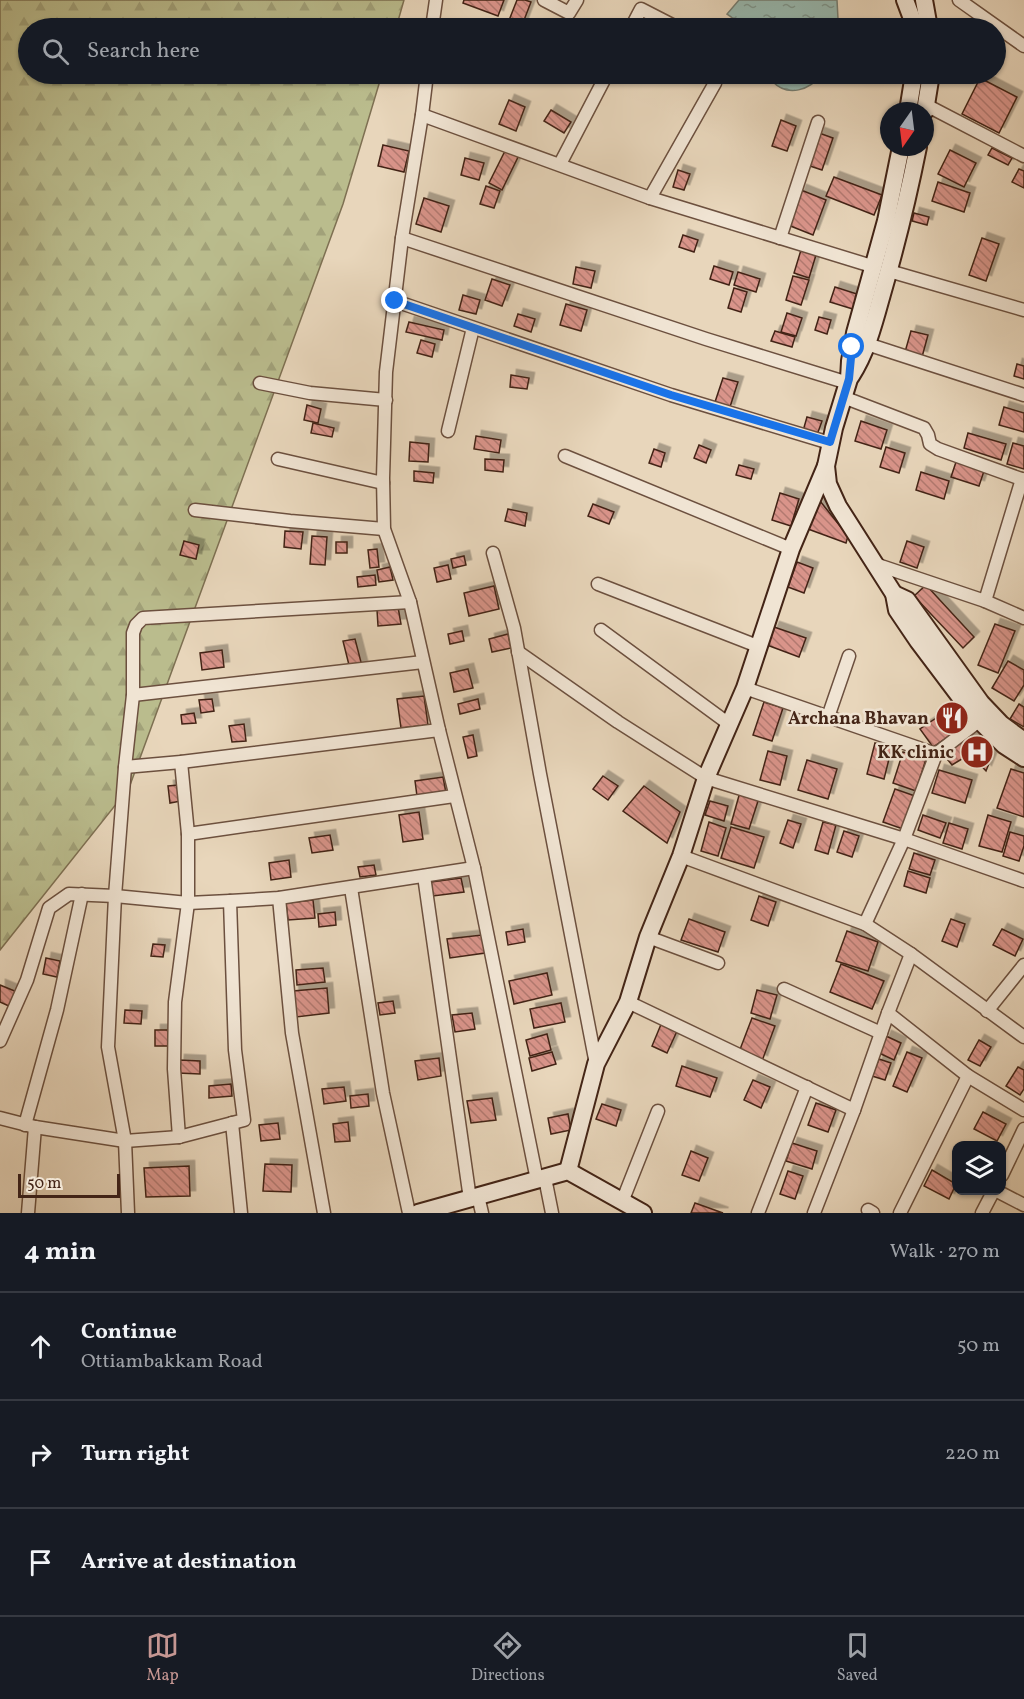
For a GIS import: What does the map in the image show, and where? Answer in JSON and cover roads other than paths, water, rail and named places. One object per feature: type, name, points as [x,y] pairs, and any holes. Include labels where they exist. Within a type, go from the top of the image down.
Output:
[{"type":"street","points":[[433,18],[436,0]]},
{"type":"street","points":[[544,0],[569,13],[577,0]]},
{"type":"street","points":[[905,0],[912,18]]},
{"type":"street","points":[[924,0],[927,18]]},
{"type":"street","points":[[958,0],[984,18]]},
{"type":"street","points":[[636,18],[641,9],[659,18]]},
{"type":"street","points":[[1006,33],[1024,46]]},
{"type":"street","points":[[426,84],[402,238],[386,372],[384,529],[410,602],[438,730],[474,868],[541,1179],[552,1213]]},
{"type":"street","points":[[560,164],[602,84]]},
{"type":"street","points":[[650,198],[715,84]]},
{"type":"street","points":[[909,102],[912,84]]},
{"type":"street","points":[[927,102],[930,84]]},
{"type":"street","points":[[934,112],[1022,150]]},
{"type":"street","points":[[422,115],[650,198],[1024,310]]},
{"type":"street","points":[[780,238],[818,122]]},
{"type":"street","points":[[568,1172],[596,1064],[627,1002],[648,937],[681,856],[706,778],[760,647],[791,549],[826,466],[830,442],[847,386],[855,333],[882,269],[886,221],[899,156]]},
{"type":"street","points":[[847,386],[867,344],[882,269],[915,156]]},
{"type":"street","points":[[402,238],[847,386],[924,428],[930,444],[938,449],[1023,479],[985,601]]},
{"type":"street","points":[[395,301],[671,395],[830,442]]},
{"type":"street","points":[[448,431],[473,328]]},
{"type":"street","points":[[867,344],[1024,395]]},
{"type":"street","points":[[260,383],[310,393],[386,400]]},
{"type":"street","points":[[565,456],[791,549]]},
{"type":"street","points":[[278,459],[384,483]]},
{"type":"street","points":[[826,466],[828,484],[838,506],[894,594],[907,600],[981,703],[984,716],[1004,745],[1024,758]]},
{"type":"street","points":[[195,510],[384,529]]},
{"type":"street","points":[[494,553],[514,628],[596,1064]]},
{"type":"street","points":[[875,564],[985,601],[1024,618]]},
{"type":"street","points":[[598,584],[760,647]]},
{"type":"street","points":[[128,1213],[125,1141],[108,1047],[125,767],[134,695],[133,633],[136,625],[144,618],[410,602]]},
{"type":"street","points":[[601,630],[729,724]]},
{"type":"street","points":[[518,652],[618,722],[706,778],[904,839],[1024,881]]},
{"type":"street","points":[[828,717],[849,656]]},
{"type":"street","points":[[134,695],[423,662]]},
{"type":"street","points":[[745,688],[936,754]]},
{"type":"street","points":[[984,716],[1001,724],[1024,741]]},
{"type":"street","points":[[865,924],[904,839],[936,754],[984,716]]},
{"type":"street","points":[[125,767],[438,730]]},
{"type":"street","points":[[179,1137],[174,1069],[175,1002],[188,903],[188,834],[181,762]]},
{"type":"street","points":[[188,834],[454,796]]},
{"type":"street","points":[[681,856],[865,924],[911,954],[1024,1037]]},
{"type":"street","points":[[0,1041],[27,980],[49,908],[69,894],[188,903],[279,898],[474,868]]},
{"type":"street","points":[[424,876],[474,1198],[482,1213]]},
{"type":"street","points":[[351,888],[383,1093],[410,1213]]},
{"type":"street","points":[[28,1213],[30,1126],[82,894]]},
{"type":"street","points":[[279,898],[292,1033],[324,1213]]},
{"type":"street","points":[[0,1119],[125,1141],[179,1137],[244,1120],[235,1050],[230,901]]},
{"type":"street","points":[[648,937],[718,963]]},
{"type":"street","points":[[814,1213],[911,954]]},
{"type":"street","points":[[987,1011],[1024,965]]},
{"type":"street","points":[[784,989],[881,1033]]},
{"type":"street","points":[[627,1002],[854,1110]]},
{"type":"street","points":[[888,1013],[968,1076],[1024,1110]]},
{"type":"street","points":[[900,1213],[968,1076]]},
{"type":"street","points":[[758,1213],[807,1087]]},
{"type":"street","points":[[622,1202],[658,1111]]},
{"type":"street","points":[[232,1123],[241,1213]]},
{"type":"street","points":[[1006,1167],[1024,1129]]},
{"type":"street","points":[[418,1213],[568,1172],[643,1213]]},
{"type":"street","points":[[982,1213],[993,1195]]},
{"type":"street","points":[[1003,1195],[1024,1205]]},
{"type":"water","points":[[739,0],[837,0],[838,18],[733,18],[727,14]]},
{"type":"water","points":[[776,84],[811,84],[798,90]]},
{"type":"place","name":"Archana Bhavan","points":[[952,718]]},
{"type":"place","name":"KK clinic","points":[[977,752]]}]
